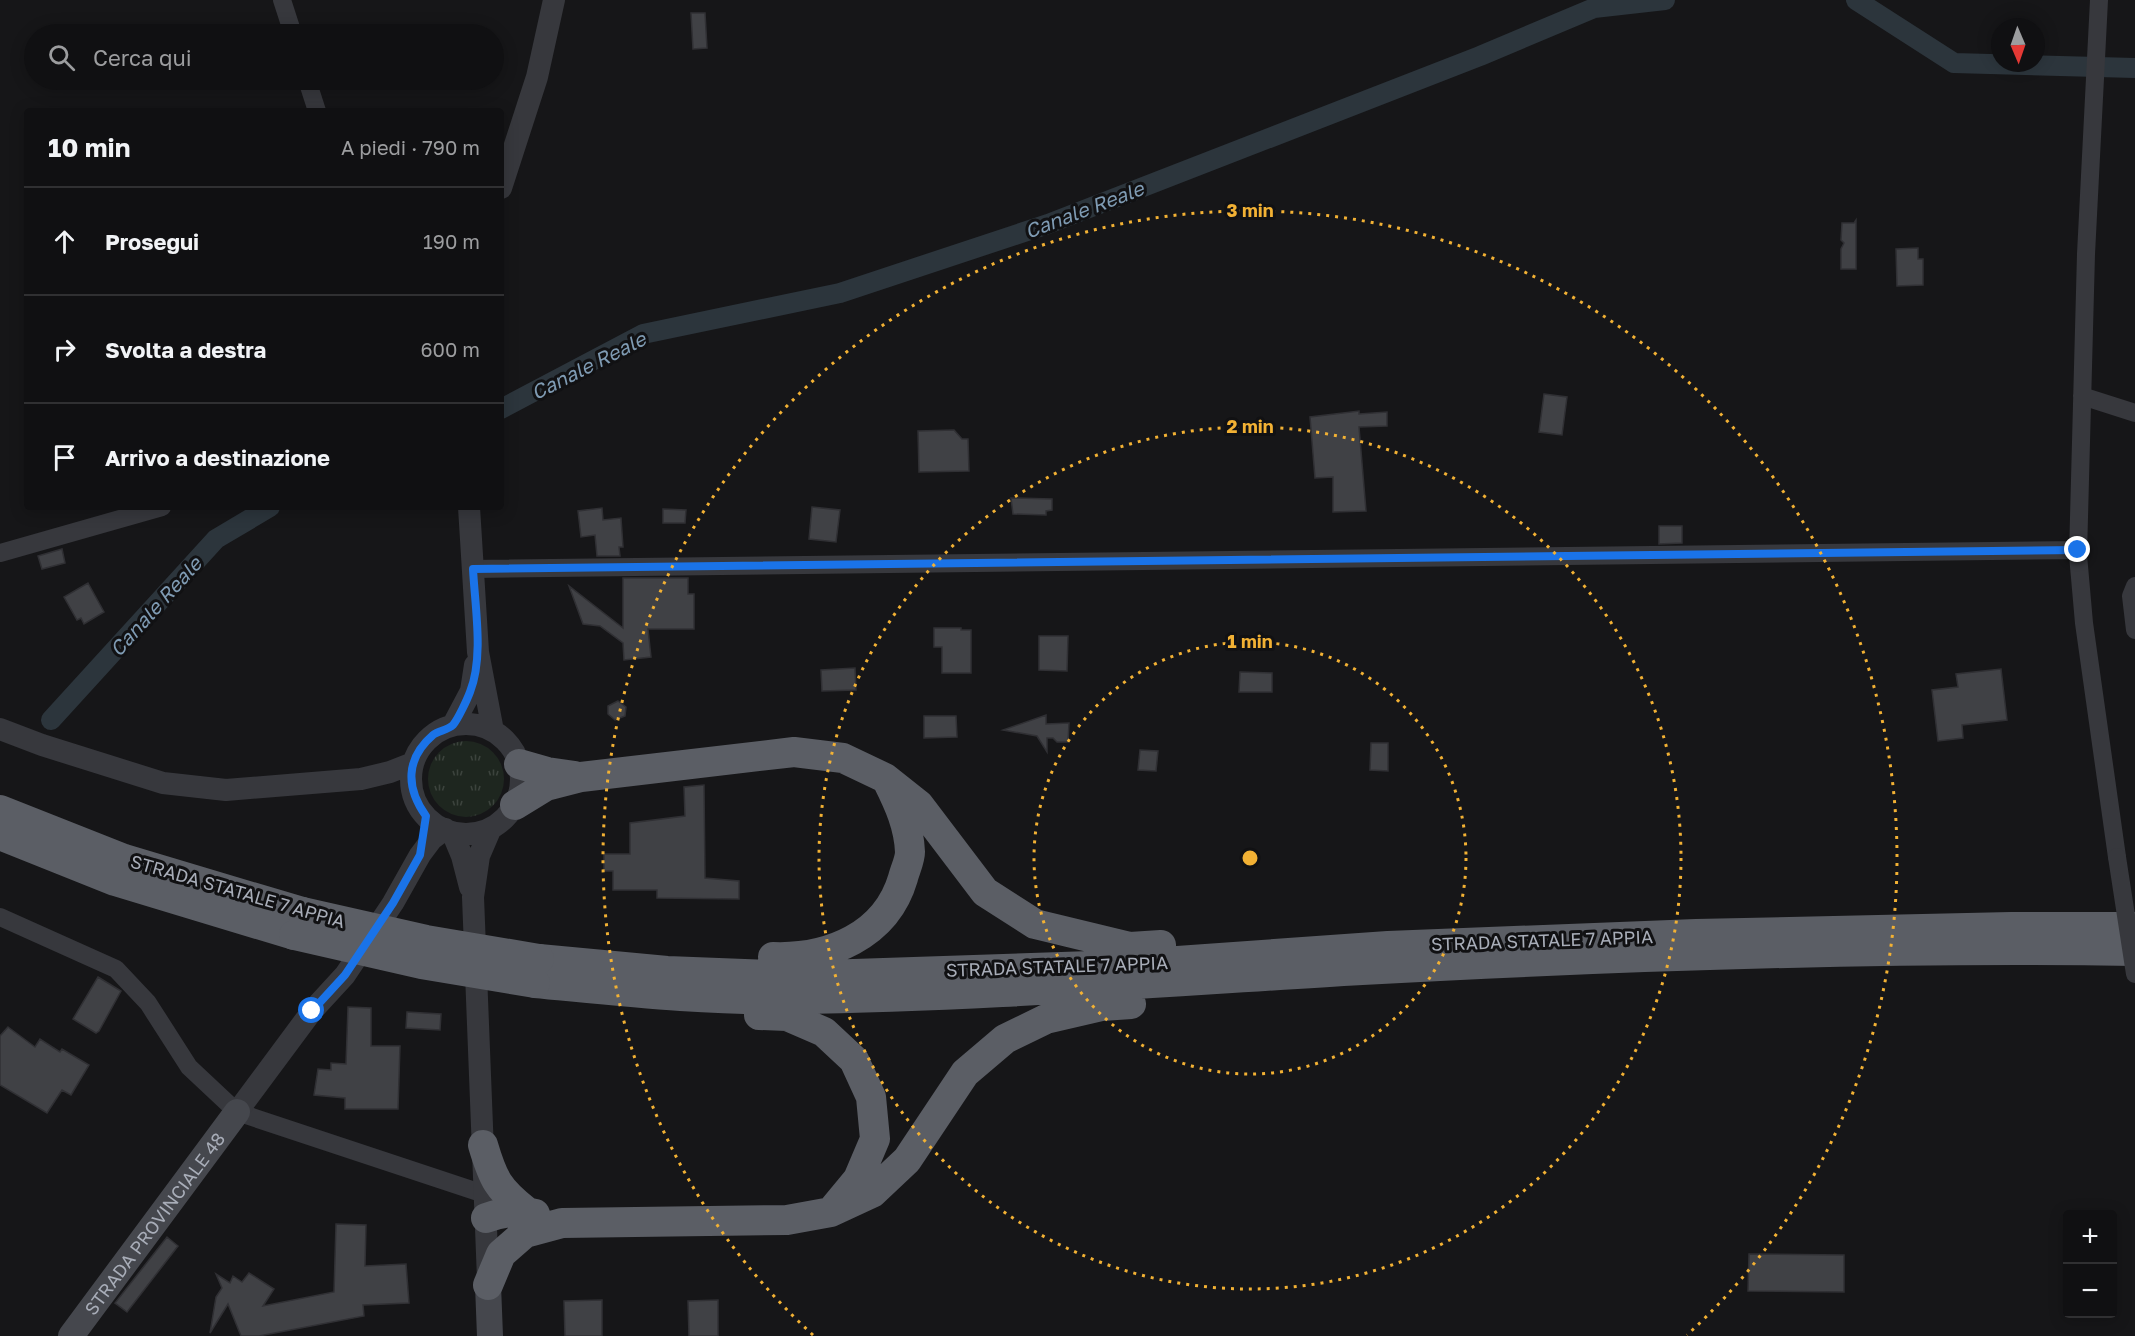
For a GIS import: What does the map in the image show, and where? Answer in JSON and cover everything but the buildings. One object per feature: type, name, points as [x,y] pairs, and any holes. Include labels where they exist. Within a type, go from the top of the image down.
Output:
[{"type":"highway","points":[[515,805],[546,786],[581,777],[794,752],[843,758],[885,778],[919,805],[985,892],[1035,924],[1130,946],[1295,937],[1388,946]]},
{"type":"highway","points":[[519,764],[547,772],[581,777]]},
{"type":"highway","points":[[537,971],[668,953],[796,958],[836,949],[870,930],[898,895],[907,864],[910,853],[903,813],[885,778]]},
{"type":"highway","name":"STRADA STATALE 7 APPIA","points":[[0,810],[298,924]]},
{"type":"highway","name":"STRADA STATALE 7 APPIA","points":[[0,835],[115,881],[298,924],[426,940],[537,971],[664,995],[789,999],[1112,987],[1363,970],[1696,956],[2011,949],[2135,951]]},
{"type":"highway","name":"STRADA STATALE 7 APPIA","points":[[537,971],[667,971],[794,976],[1121,965],[1388,946],[1719,933],[2135,927]]},
{"type":"highway","points":[[505,1210],[562,1223],[787,1220],[831,1212],[872,1193],[907,1160],[965,1073],[1005,1039],[1046,1019],[1102,1006],[1271,993],[1363,970]]},
{"type":"highway","points":[[537,971],[662,1012],[787,1016],[824,1032],[854,1060],[871,1097],[874,1139],[858,1179],[831,1212]]},
{"type":"highway","points":[[483,1145],[505,1210],[501,1254],[488,1285]]},
{"type":"main road","name":"STRADA PROVINCIALE 48","points":[[71,1336],[237,1112]]},
{"type":"main road","points":[[488,1285],[490,1336]]},
{"type":"street","points":[[282,0],[290,24]]},
{"type":"street","points":[[504,179],[537,76],[554,0]]},
{"type":"street","points":[[2099,0],[2086,254],[2078,550],[2084,623],[2116,857],[2135,974]]},
{"type":"street","points":[[311,90],[317,108]]},
{"type":"street","points":[[2082,396],[2135,413]]},
{"type":"street","points":[[0,553],[151,510]]},
{"type":"street","points":[[469,510],[478,652],[493,730]]},
{"type":"street","points":[[473,569],[2078,550]]},
{"type":"street","points":[[2135,586],[2131,596],[2135,630]]},
{"type":"street","points":[[453,725],[471,691],[478,652]]},
{"type":"street","points":[[237,1112],[312,1011],[345,975],[432,839],[448,831],[472,833],[491,828],[505,818],[515,805],[522,778],[519,764],[509,745],[493,730],[480,725],[453,725],[435,733],[422,746],[413,763],[412,790],[421,810],[420,855]]},
{"type":"street","points":[[0,729],[42,745],[163,783],[226,790],[361,779],[390,772],[413,763]]},
{"type":"street","points":[[361,779],[391,784],[448,831],[462,856],[472,897],[483,1145]]},
{"type":"street","points":[[472,897],[479,856],[491,828]]},
{"type":"street","points":[[0,917],[116,969],[148,1003],[189,1067],[237,1112],[505,1210]]},
{"type":"green space","points":[[474,741],[487,747],[498,758],[504,771],[502,794],[487,811],[474,817],[458,817],[445,811],[430,794],[428,771],[434,758],[451,743]]},
{"type":"waterway","name":"Canale Reale","points":[[504,407],[643,334],[840,293],[1048,224],[1480,56],[1594,8],[1665,0]]},
{"type":"waterway","name":"Canale Reale","points":[[1856,0],[1954,63],[2135,68]]},
{"type":"waterway","name":"Canale Reale","points":[[51,720],[216,539],[265,510]]},
{"type":"route","points":[[312,1011],[345,975],[393,903],[420,855],[426,816],[416,803],[412,790],[413,763],[422,746],[435,733],[453,725],[471,691],[478,652],[473,569],[2078,550]]}]
